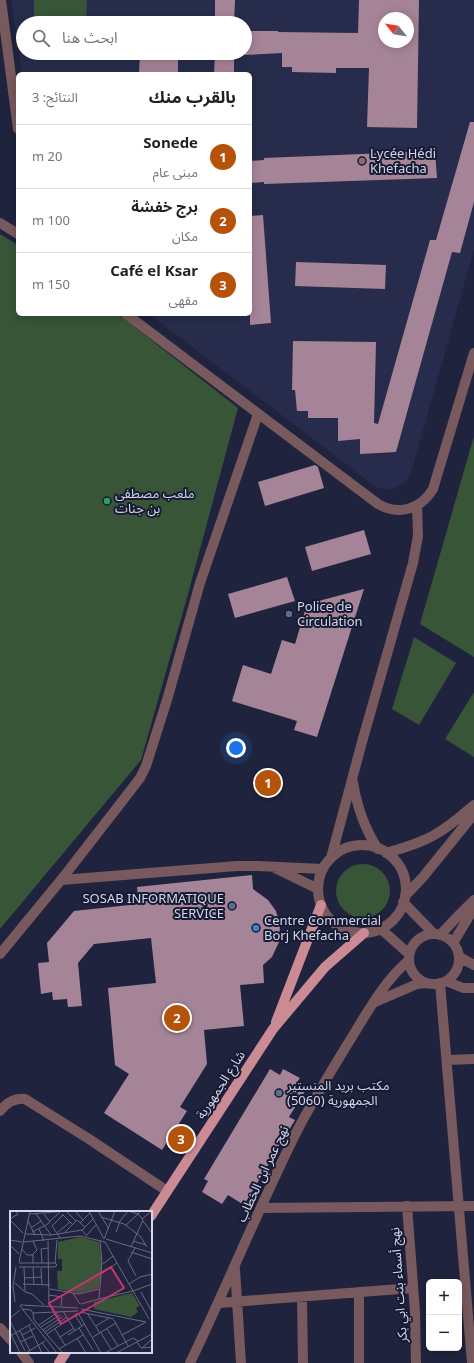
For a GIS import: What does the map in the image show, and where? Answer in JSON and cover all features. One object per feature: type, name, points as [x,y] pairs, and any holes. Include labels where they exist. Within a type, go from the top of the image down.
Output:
[{"type":"main road","name":"شارع الجمهورية","points":[[273,1029],[321,905]]},
{"type":"main road","name":"شارع الجمهورية","points":[[152,1214],[273,1029],[325,967],[364,933]]},
{"type":"main road","points":[[59,1363],[65,1353]]},
{"type":"street","points":[[1,0],[16,114]]},
{"type":"street","points":[[0,222],[16,233]]},
{"type":"street","points":[[129,316],[378,504],[383,507],[396,510],[409,509],[417,506],[430,494],[436,483],[474,353]]},
{"type":"street","points":[[0,954],[61,880],[140,778],[146,766],[167,700],[200,582],[258,414]]},
{"type":"street","points":[[331,858],[413,563],[418,536],[417,506]]},
{"type":"street","points":[[352,778],[356,802],[361,816],[369,834],[382,851]]},
{"type":"street","points":[[382,851],[412,845],[436,834],[453,823],[474,805]]},
{"type":"street","points":[[404,899],[474,814]]},
{"type":"street","points":[[356,846],[370,846],[382,851],[395,861],[402,872],[405,883],[404,899],[399,913],[391,922],[381,929],[364,933],[350,932],[338,926],[328,917],[321,905],[318,889],[319,879],[323,869],[331,858],[342,850],[356,846]]},
{"type":"street","points":[[61,880],[237,866],[323,869]]},
{"type":"street","points":[[271,866],[318,889]]},
{"type":"street","points":[[404,899],[437,935]]},
{"type":"street","points":[[437,935],[474,900]]},
{"type":"street","points":[[453,942],[474,908]]},
{"type":"street","points":[[381,929],[409,957]]},
{"type":"street","points":[[428,983],[422,981],[414,974],[410,966],[409,957],[416,942],[421,938],[437,935],[446,937],[453,942],[459,957],[456,972],[443,982]]},
{"type":"street","name":"نهج عمر ابن الخطاب","points":[[190,1363],[219,1304],[297,1131],[386,982],[409,957]]},
{"type":"street","points":[[459,957],[474,965]]},
{"type":"street","points":[[443,982],[447,1060],[472,1363]]},
{"type":"street","points":[[373,1003],[417,984],[443,982],[463,988],[474,988]]},
{"type":"street","points":[[447,1060],[474,1059]]},
{"type":"street","points":[[0,1111],[10,1101],[18,1098],[26,1099],[167,1191]]},
{"type":"street","name":"نهج أسماء بنت ابي بكر","points":[[407,1206],[415,1311],[416,1363]]},
{"type":"street","points":[[261,1208],[474,1206]]},
{"type":"street","points":[[235,1268],[241,1363]]},
{"type":"street","points":[[219,1304],[413,1288]]},
{"type":"street","points":[[359,1292],[359,1363]]},
{"type":"street","points":[[302,1297],[303,1363]]},
{"type":"street","points":[[0,1328],[10,1339]]},
{"type":"street","points":[[21,1353],[29,1363]]},
{"type":"shaded area","name":"Lycée Hédi Khefacha","points":[[11,0],[474,0],[474,249],[411,473],[408,479],[402,484],[388,490],[376,487],[152,316],[252,316],[252,72],[22,72],[20,60],[252,60],[252,16],[16,16],[16,34]]},
{"type":"green space","points":[[34,0],[87,0],[86,16],[34,16]]},
{"type":"green space","name":"ملعب مصطفى بن جنات","points":[[0,234],[16,244],[16,316],[121,316],[238,408],[188,594],[141,760],[0,929]]},
{"type":"green space","points":[[474,436],[474,657],[420,624]]},
{"type":"green space","points":[[414,637],[456,663],[419,725],[392,709]]},
{"type":"green space","points":[[474,692],[474,757],[445,739]]},
{"type":"green space","points":[[358,864],[368,864],[378,868],[386,876],[390,886],[390,896],[386,906],[378,914],[368,918],[358,918],[348,914],[340,906],[336,896],[336,886],[340,876],[348,868]]},
{"type":"building","points":[[215,0],[235,0],[234,16],[215,16]]},
{"type":"building","points":[[359,0],[419,0],[417,128],[367,127],[369,68],[336,68],[336,73],[292,72],[292,67],[282,67],[282,53],[252,55],[252,31],[358,33]]},
{"type":"building","points":[[140,60],[178,60],[178,72],[139,72]]},
{"type":"building","points":[[215,60],[234,60],[234,72],[214,72]]},
{"type":"building","points":[[470,122],[474,122],[474,202],[460,253],[452,252],[396,452],[360,454],[360,439],[338,441],[338,418],[308,418],[308,411],[297,411],[295,390],[292,390],[293,341],[376,342],[374,423],[378,424],[430,240],[436,240]]},
{"type":"building","points":[[435,151],[437,178],[264,184],[264,182],[252,183],[252,161],[264,160],[264,158]]},
{"type":"building","points":[[263,215],[271,323],[250,325],[250,316],[252,316],[252,216]]},
{"type":"building","points":[[296,262],[386,265],[385,289],[295,286]]},
{"type":"building","points":[[315,465],[318,467],[324,488],[265,506],[258,482]]},
{"type":"building","points":[[364,530],[371,554],[312,571],[305,547]]},
{"type":"building","points":[[287,577],[295,601],[235,618],[228,594]]},
{"type":"building","points":[[364,589],[317,737],[294,730],[297,721],[232,701],[243,665],[271,674],[282,640],[295,644],[307,604]]},
{"type":"building","points":[[252,875],[253,889],[268,900],[276,911],[280,925],[279,942],[272,957],[263,965],[264,983],[240,985],[244,1026],[204,1030],[207,1064],[180,1107],[187,1111],[162,1150],[104,1113],[129,1074],[115,1065],[108,988],[156,983],[151,938],[94,944],[78,963],[82,1006],[68,1007],[67,999],[53,1000],[52,992],[41,994],[38,963],[49,962],[47,943],[74,911],[139,904],[137,887]]},
{"type":"building","points":[[270,1069],[280,1075],[283,1069],[300,1078],[295,1085],[305,1091],[289,1117],[295,1120],[244,1205],[228,1195],[222,1204],[202,1192],[208,1181],[204,1179]]},
{"type":"place","name":"Lycée Hédi Khefacha","points":[[362,161]]},
{"type":"place","name":"ملعب مصطفى بن جنات","points":[[107,501]]},
{"type":"place","name":"Police de Circulation","points":[[289,614]]},
{"type":"place","name":"Sonede","points":[[268,783]]},
{"type":"place","name":"SOSAB INFORMATIQUE SERVICE","points":[[232,906]]},
{"type":"place","name":"Centre Commercial Borj Khefacha","points":[[256,928]]},
{"type":"place","name":"برج خفشة","points":[[177,1018]]},
{"type":"place","name":"مكتب بريد المنستير الجمهورية (5060)","points":[[279,1093]]},
{"type":"place","name":"Café el Ksar","points":[[181,1139]]}]
